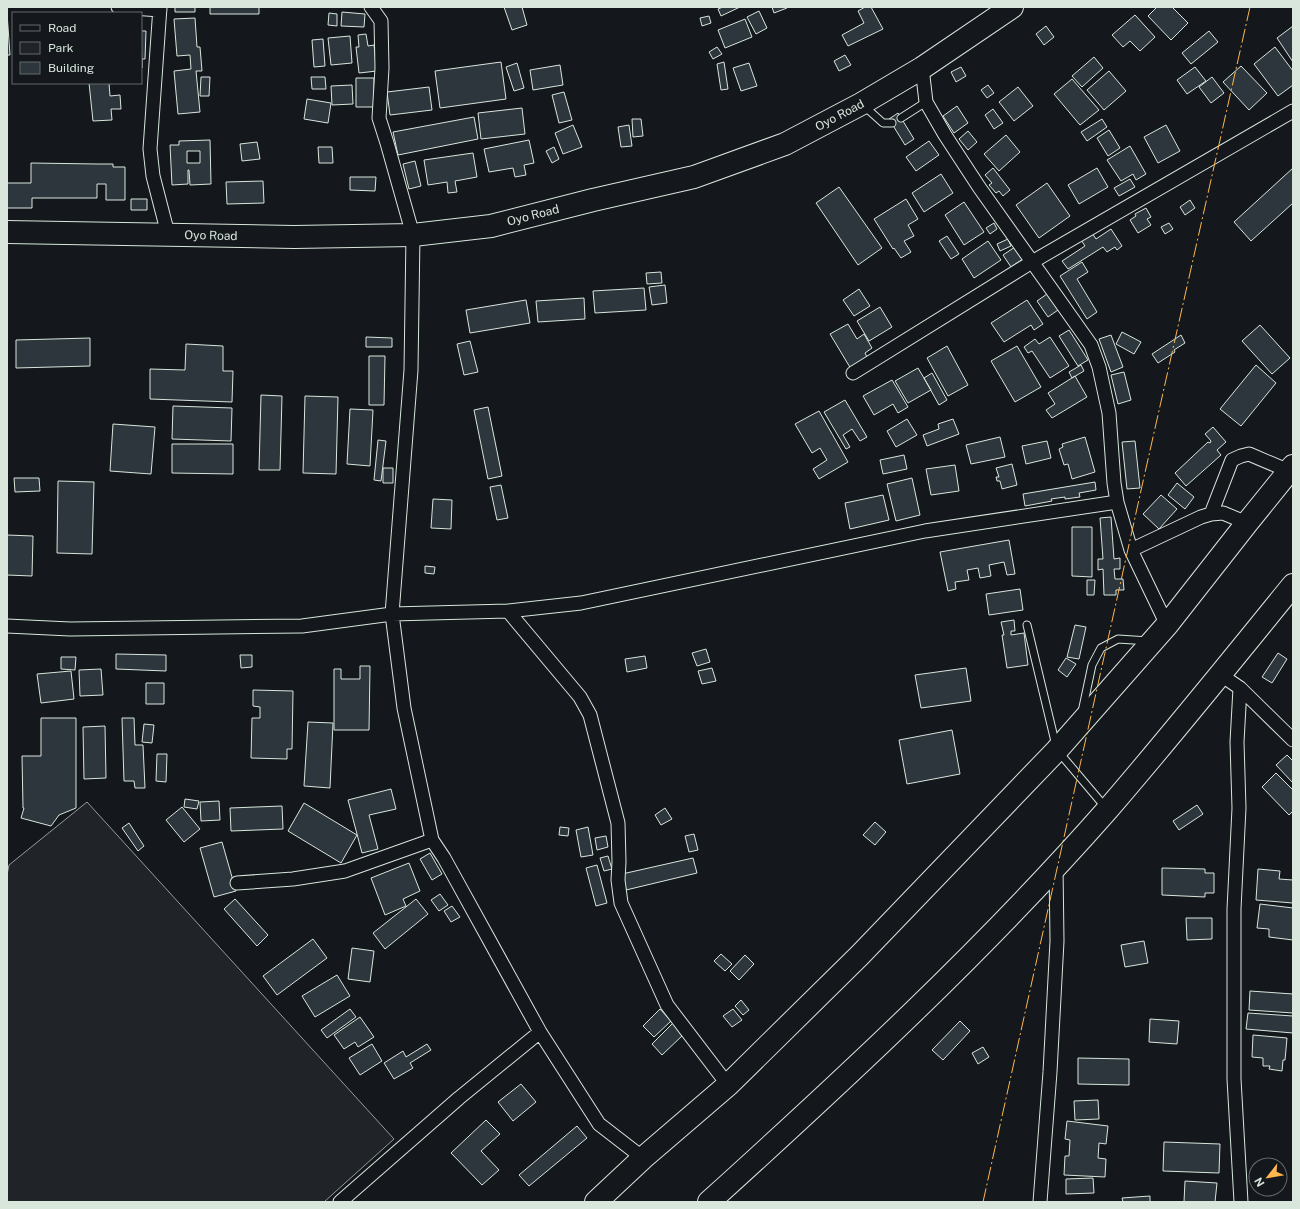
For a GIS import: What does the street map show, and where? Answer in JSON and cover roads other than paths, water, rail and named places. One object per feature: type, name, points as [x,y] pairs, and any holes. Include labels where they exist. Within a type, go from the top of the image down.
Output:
[{"type":"highway","name":"Oyo Road","points":[[7,232],[294,237],[413,234],[491,226],[694,176],[785,144],[861,104],[922,68],[1012,7]]},
{"type":"highway","points":[[596,1202],[728,1085],[860,955],[1057,750],[1167,625],[1246,523],[1291,468]]},
{"type":"highway","points":[[710,1202],[798,1122],[963,964],[1056,866],[1107,810],[1221,675],[1293,585]]},
{"type":"street","points":[[118,7],[160,9],[150,149],[153,176],[168,234]]},
{"type":"street","points":[[371,7],[381,21],[382,68],[379,118],[413,234],[412,370],[392,614],[404,708],[432,840],[444,858],[540,1032],[599,1124],[644,1158]]},
{"type":"street","points":[[922,68],[926,102],[945,135],[979,188],[1091,345],[1099,367],[1109,413],[1114,483],[1117,502],[1131,550],[1167,625]]},
{"type":"street","points":[[853,373],[1032,262],[1293,111]]},
{"type":"street","points":[[1211,514],[1232,460],[1249,454],[1291,468]]},
{"type":"street","points":[[7,626],[70,629],[302,626],[392,614],[508,611],[581,603],[924,531],[1117,502]]},
{"type":"street","points":[[1131,550],[1201,517],[1211,514],[1223,513],[1246,523]]},
{"type":"street","points":[[508,611],[580,697],[590,715],[618,823],[618,880],[621,903],[667,1005],[728,1085]]},
{"type":"street","points":[[1221,675],[1240,688],[1293,740]]},
{"type":"street","points":[[1240,688],[1237,742],[1239,808],[1234,924],[1234,1080],[1241,1202]]},
{"type":"street","points":[[238,883],[293,879],[345,871],[432,840]]},
{"type":"street","points":[[1040,1202],[1050,1072],[1057,941],[1056,866]]},
{"type":"street","points":[[340,1202],[459,1098],[540,1032]]},
{"type":"lane","points":[[901,118],[926,102]]},
{"type":"lane","points":[[861,104],[883,123],[892,123]]},
{"type":"lane","points":[[1027,625],[1057,750],[1107,810]]},
{"type":"lane","points":[[1080,724],[1085,692],[1092,665],[1101,648],[1118,639],[1152,641]]}]
